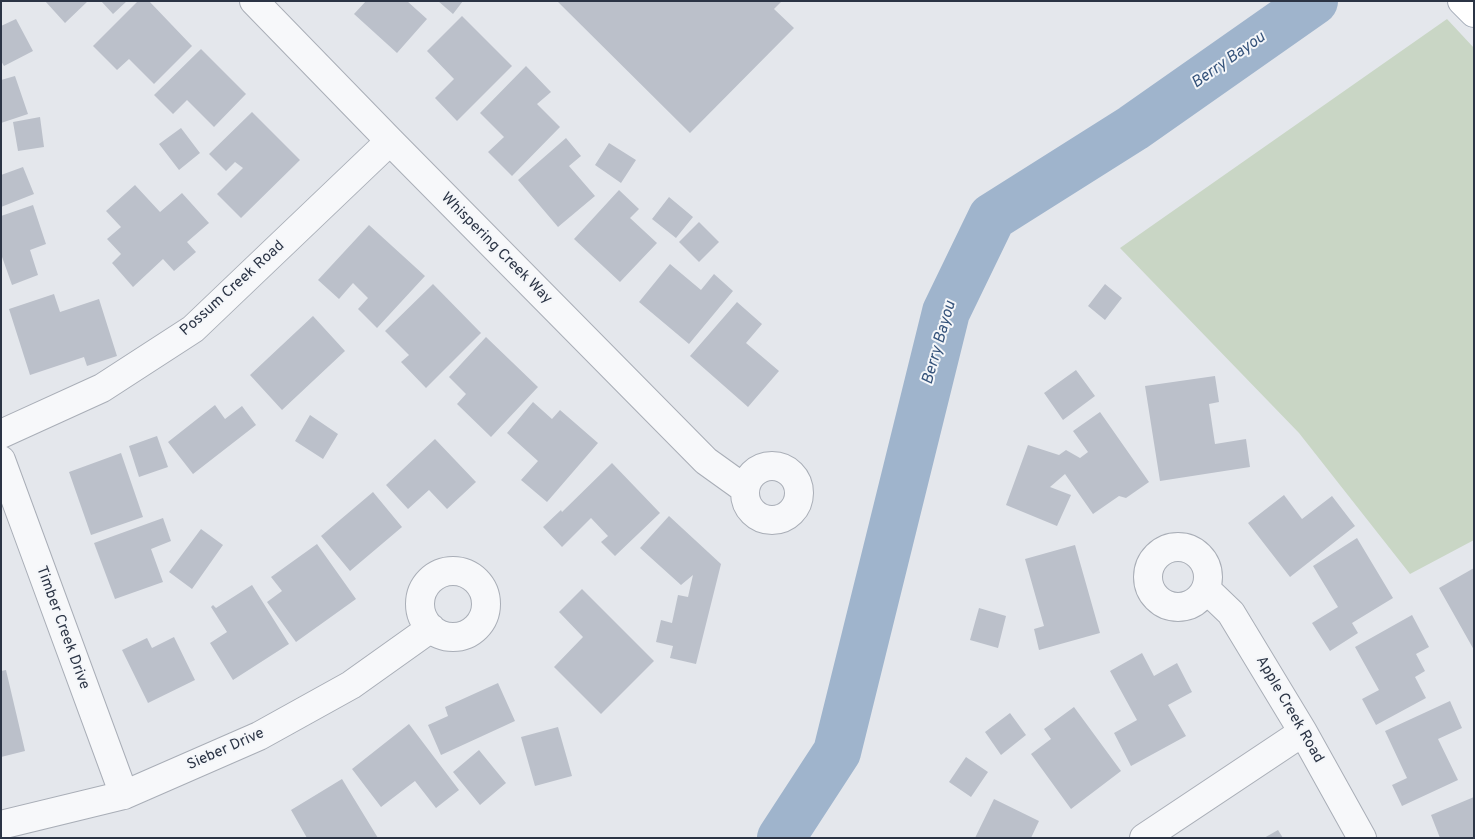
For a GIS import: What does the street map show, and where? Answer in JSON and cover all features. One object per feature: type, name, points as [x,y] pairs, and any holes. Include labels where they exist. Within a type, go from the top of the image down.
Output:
[{"type":"main road","points":[[1462,1],[1474,13]]},
{"type":"street","name":"Whispering Creek Way","points":[[254,1],[706,461],[745,489]]},
{"type":"street","name":"Possum Creek Road","points":[[1,434],[102,388],[194,329],[390,141]]},
{"type":"street","name":"Timber Creek Drive","points":[[1,460],[124,795]]},
{"type":"street","name":"Apple Creek Road","points":[[1206,589],[1231,613],[1303,732],[1362,838]]},
{"type":"street","name":"Sieber Drive","points":[[1,825],[124,795],[259,736],[351,685],[430,628]]},
{"type":"street","points":[[1144,838],[1303,732]]},
{"type":"green space","points":[[1447,19],[1474,48],[1474,540],[1410,574],[1299,433],[1120,248]]},
{"type":"building","points":[[45,1],[88,1],[65,23]]},
{"type":"building","points":[[101,1],[127,1],[113,14]]},
{"type":"building","points":[[138,1],[149,1],[192,46],[154,84],[129,59],[117,70],[93,46]]},
{"type":"building","points":[[366,1],[407,1],[427,19],[397,53],[354,14]]},
{"type":"building","points":[[438,1],[463,1],[453,14]]},
{"type":"building","points":[[557,1],[782,1],[774,9],[794,28],[690,133]]},
{"type":"building","points":[[462,16],[512,66],[457,121],[435,98],[454,79],[427,51]]},
{"type":"building","points":[[16,19],[33,51],[4,66],[1,61],[1,26]]},
{"type":"building","points":[[201,49],[246,94],[214,127],[187,100],[173,114],[154,95]]},
{"type":"building","points":[[526,66],[551,92],[537,104],[560,127],[512,176],[488,152],[504,137],[480,113]]},
{"type":"building","points":[[15,76],[28,114],[1,123],[1,80]]},
{"type":"building","points":[[252,112],[300,160],[241,218],[217,194],[243,168],[235,162],[226,171],[209,154]]},
{"type":"building","points":[[40,117],[44,147],[18,151],[13,122]]},
{"type":"building","points":[[181,128],[200,153],[179,170],[159,144]]},
{"type":"building","points":[[566,138],[581,156],[569,166],[595,196],[558,227],[518,180]]},
{"type":"building","points":[[609,143],[636,160],[621,183],[595,165]]},
{"type":"building","points":[[23,167],[34,194],[1,207],[1,175]]},
{"type":"building","points":[[135,185],[160,212],[182,193],[209,223],[187,242],[196,252],[174,271],[163,259],[133,287],[112,263],[121,254],[107,239],[121,227],[106,211]]},
{"type":"building","points":[[619,190],[639,209],[630,218],[657,243],[620,282],[574,239]]},
{"type":"building","points":[[669,197],[693,217],[676,238],[652,219]]},
{"type":"building","points":[[33,205],[46,244],[30,250],[38,275],[12,285],[1,254],[1,216]]},
{"type":"building","points":[[699,222],[719,242],[699,262],[679,242]]},
{"type":"building","points":[[369,225],[425,276],[377,328],[358,309],[368,298],[353,283],[339,299],[318,280]]},
{"type":"building","points":[[670,264],[701,290],[714,274],[733,291],[689,344],[639,302]]},
{"type":"building","points":[[433,284],[481,333],[426,388],[401,362],[409,355],[385,331]]},
{"type":"building","points":[[1105,284],[1122,298],[1105,320],[1088,306]]},
{"type":"building","points":[[54,294],[60,312],[99,299],[117,356],[87,366],[84,357],[30,375],[9,309]]},
{"type":"building","points":[[737,302],[762,324],[746,343],[779,371],[748,407],[690,356]]},
{"type":"building","points":[[313,316],[345,351],[282,410],[250,375]]},
{"type":"building","points":[[486,337],[538,387],[491,437],[457,404],[466,394],[449,377]]},
{"type":"building","points":[[1076,370],[1095,396],[1063,420],[1044,393]]},
{"type":"building","points":[[1215,376],[1219,402],[1209,404],[1215,444],[1246,439],[1250,467],[1160,481],[1145,386]]},
{"type":"building","points":[[533,402],[552,419],[560,410],[598,443],[547,502],[521,480],[538,461],[507,433]]},
{"type":"building","points":[[215,405],[225,419],[242,406],[256,425],[193,474],[168,442]]},
{"type":"building","points":[[1100,412],[1149,482],[1126,498],[1119,496],[1093,514],[1065,474],[1050,487],[1071,495],[1057,526],[1006,505],[1028,445],[1059,455],[1066,450],[1080,458],[1088,452],[1073,431]]},
{"type":"building","points":[[310,415],[338,434],[323,459],[295,441]]},
{"type":"building","points":[[157,436],[168,467],[139,477],[129,446]]},
{"type":"building","points":[[435,439],[476,482],[447,509],[429,490],[408,509],[386,485]]},
{"type":"building","points":[[121,453],[143,517],[91,535],[69,472]]},
{"type":"building","points":[[612,463],[660,513],[615,556],[601,542],[608,536],[591,518],[562,547],[543,527],[561,510],[562,512]]},
{"type":"building","points":[[373,492],[402,527],[350,571],[321,536]]},
{"type":"building","points":[[1284,495],[1302,519],[1332,496],[1355,526],[1290,577],[1248,523]]},
{"type":"building","points":[[669,516],[721,564],[696,664],[670,658],[673,646],[656,642],[661,620],[672,623],[678,595],[688,597],[693,575],[681,585],[640,548]]},
{"type":"building","points":[[163,518],[171,541],[151,549],[163,582],[115,599],[94,543]]},
{"type":"building","points":[[201,529],[223,545],[192,589],[169,572]]},
{"type":"building","points":[[1357,538],[1393,598],[1352,623],[1358,633],[1330,651],[1312,623],[1338,607],[1313,566]]},
{"type":"building","points":[[317,544],[356,599],[296,642],[267,602],[282,591],[271,577]]},
{"type":"building","points":[[1075,545],[1100,633],[1039,650],[1034,629],[1044,626],[1025,559]]},
{"type":"building","points":[[1474,568],[1474,650],[1439,588]]},
{"type":"building","points":[[252,585],[289,644],[233,680],[210,643],[227,632],[211,607],[213,605],[216,608]]},
{"type":"building","points":[[582,589],[654,661],[601,714],[554,667],[583,637],[559,612]]},
{"type":"building","points":[[979,608],[1006,616],[998,648],[970,640]]},
{"type":"building","points":[[1412,615],[1429,647],[1416,654],[1425,671],[1415,677],[1426,698],[1376,725],[1362,699],[1379,690],[1355,647]]},
{"type":"building","points":[[174,637],[195,680],[148,703],[122,650],[147,638],[152,648]]},
{"type":"building","points":[[1142,653],[1154,676],[1177,663],[1192,692],[1168,705],[1186,736],[1131,766],[1114,733],[1137,720],[1110,671]]},
{"type":"building","points":[[6,670],[25,751],[1,757],[1,671]]},
{"type":"building","points":[[498,683],[515,721],[441,755],[428,725],[448,716],[445,707]]},
{"type":"building","points":[[1450,701],[1462,728],[1438,739],[1458,780],[1402,806],[1392,785],[1407,778],[1385,731]]},
{"type":"building","points":[[1074,707],[1121,771],[1071,809],[1031,754],[1051,739],[1044,729]]},
{"type":"building","points":[[1010,713],[1026,735],[1001,755],[985,732]]},
{"type":"building","points":[[409,724],[459,790],[436,808],[415,781],[381,807],[352,769]]},
{"type":"building","points":[[558,727],[572,776],[535,786],[521,737]]},
{"type":"building","points":[[479,750],[506,783],[480,805],[453,772]]},
{"type":"building","points":[[966,757],[988,772],[971,797],[949,782]]},
{"type":"building","points":[[342,779],[378,838],[307,838],[291,810]]},
{"type":"building","points":[[1474,797],[1474,838],[1440,838],[1431,815]]},
{"type":"building","points":[[994,799],[1039,821],[1031,838],[975,838]]},
{"type":"building","points":[[1278,830],[1283,838],[1264,838]]},
{"type":"waterway","name":"Berry Bayou","points":[[781,838],[837,752],[946,312],[992,217],[1133,128],[1314,1]]}]
